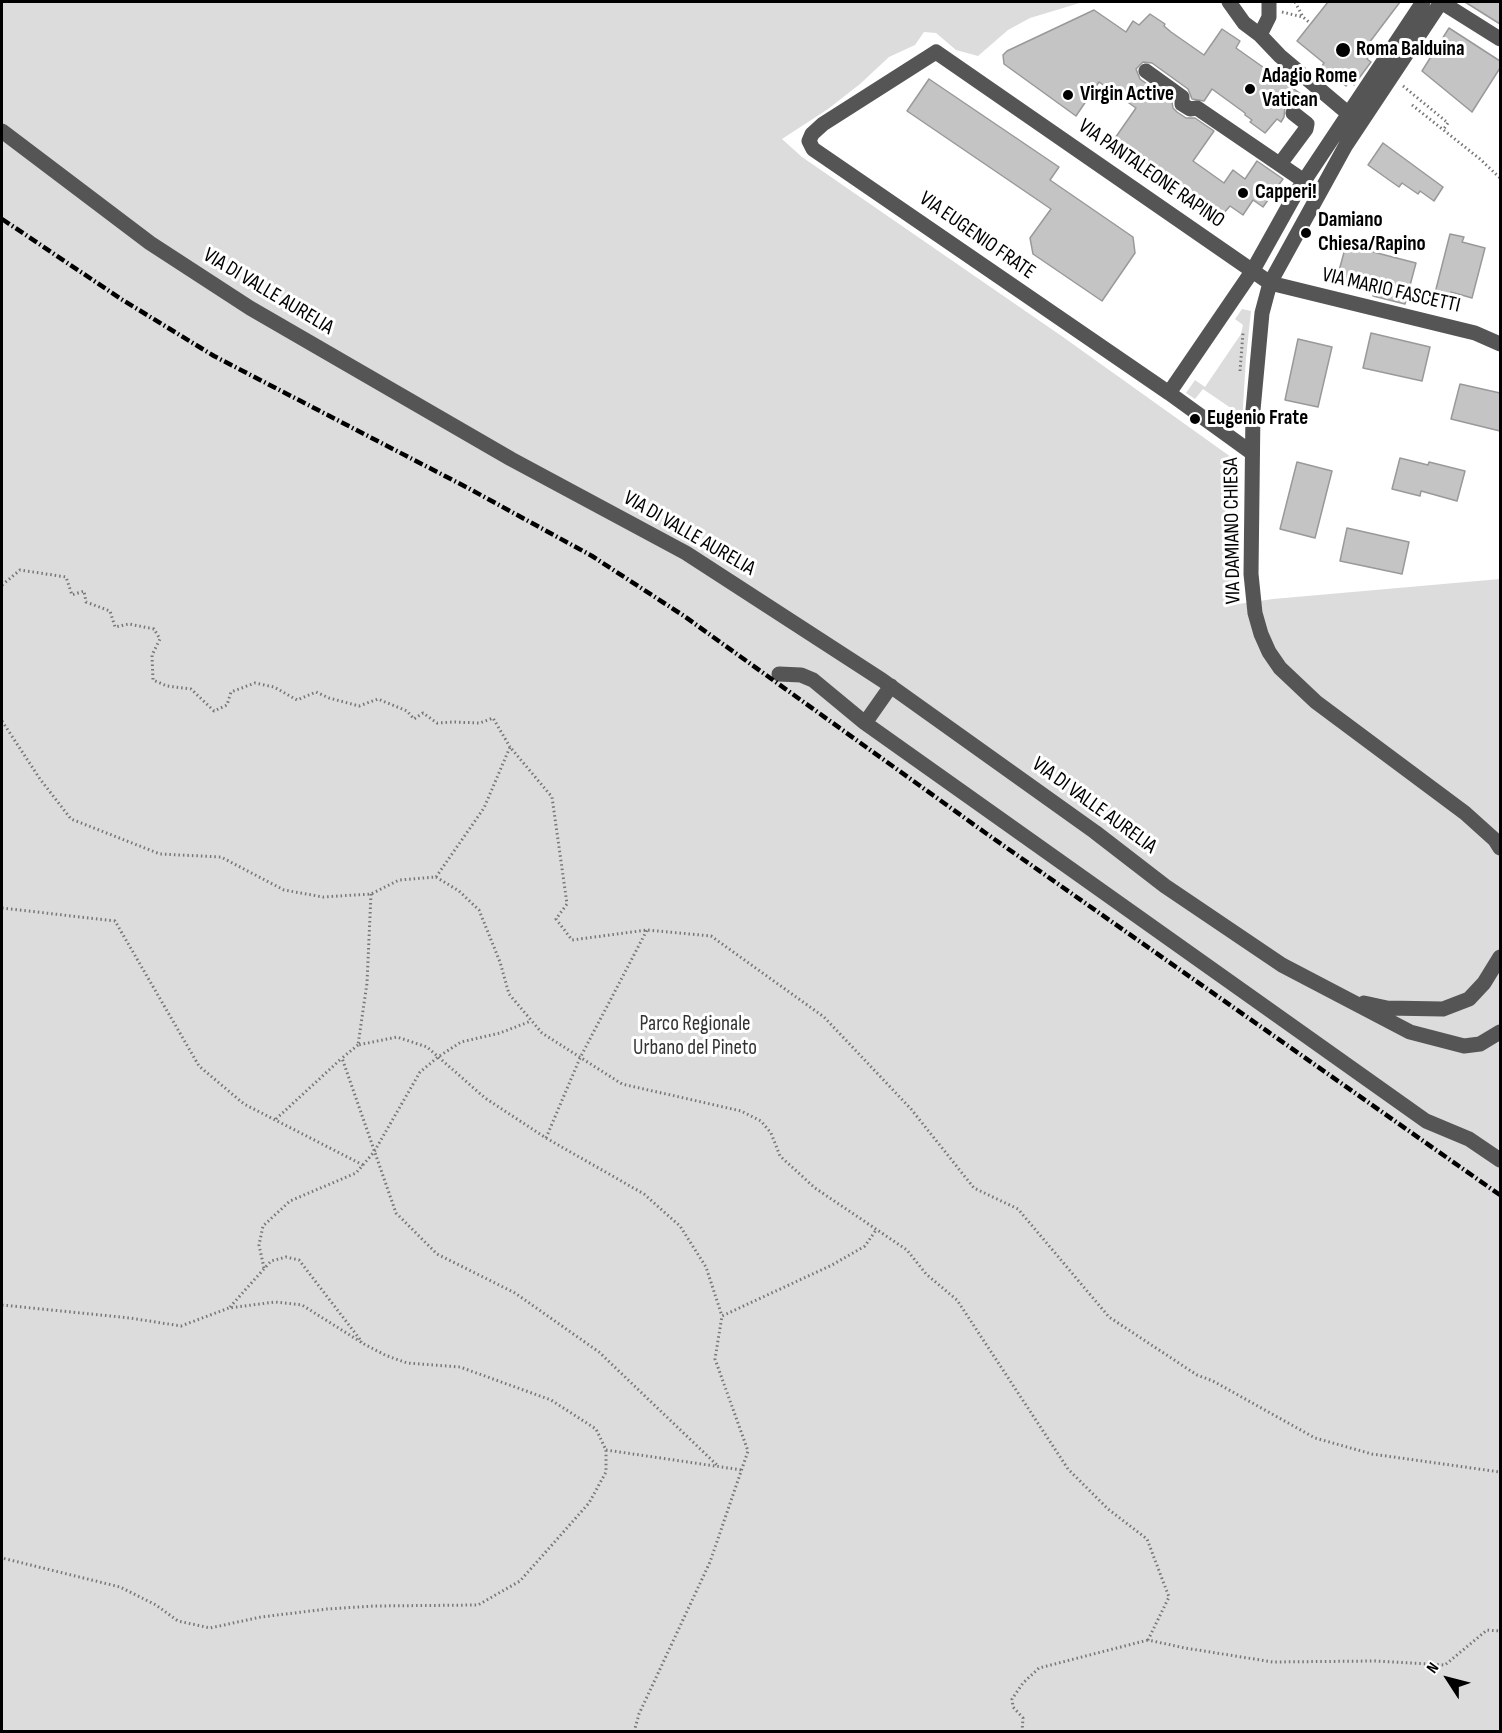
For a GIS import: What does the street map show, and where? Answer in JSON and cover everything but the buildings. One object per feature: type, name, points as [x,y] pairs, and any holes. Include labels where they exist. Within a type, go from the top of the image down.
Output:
[{"type":"street","points":[[1229,2],[1244,23],[1350,115]]},
{"type":"street","points":[[1373,91],[1423,2]]},
{"type":"street","points":[[1169,393],[1269,244],[1304,181],[1350,115],[1373,91],[1391,77],[1441,2],[1500,39]]},
{"type":"street","points":[[1260,35],[1267,24],[1269,7]]},
{"type":"street","name":"VIA PANTALEONE RAPINO","points":[[936,52],[1252,270]]},
{"type":"street","name":"VIA EUGENIO FRATE","points":[[936,52],[818,128],[812,134],[810,145],[1252,453]]},
{"type":"street","points":[[1146,71],[1182,97],[1182,104],[1190,109],[1197,108],[1304,181]]},
{"type":"street","name":"VIA DAMIANO CHIESA","points":[[1373,91],[1270,283],[1262,313],[1256,370],[1252,453],[1251,574],[1255,613],[1264,643],[1274,660],[1295,684],[1465,813],[1495,840],[1500,848]]},
{"type":"street","points":[[1280,164],[1306,129],[1306,124],[1293,113]]},
{"type":"street","name":"VIA DI VALLE AURELIA","points":[[2,131],[150,243],[250,308],[511,459],[686,553],[891,686],[1095,832],[1165,886],[1282,966],[1410,1032],[1464,1046],[1480,1044],[1495,1036]]},
{"type":"street","name":"VIA DAMIANO CHIESA","points":[[1269,244],[1270,283]]},
{"type":"street","points":[[1252,270],[1270,283]]},
{"type":"street","name":"VIA MARIO FASCETTI","points":[[1270,283],[1475,333],[1500,344]]},
{"type":"street","points":[[779,674],[801,675],[813,680],[865,723],[1426,1121],[1469,1139],[1500,1160]]},
{"type":"street","points":[[865,723],[891,686]]},
{"type":"street","name":"VIA DI VALLE AURELIA","points":[[1341,998],[1387,1008],[1443,1009],[1469,999],[1484,983],[1500,957]]},
{"type":"path","points":[[1295,2],[1310,23]]},
{"type":"path","points":[[1269,7],[1304,17]]},
{"type":"path","points":[[1391,77],[1448,123],[1443,130]]},
{"type":"path","points":[[1412,105],[1480,159],[1500,178]]},
{"type":"path","points":[[2,585],[20,570],[66,577],[72,595],[84,591],[86,602],[110,611],[115,627],[129,624],[154,629],[160,639],[152,655],[153,680],[167,686],[191,689],[214,711],[227,705],[231,692],[255,683],[274,687],[297,700],[316,692],[359,706],[378,699],[407,711],[414,719],[423,713],[437,723],[480,723],[493,718],[510,747],[552,797],[567,904],[556,919],[572,940],[647,930],[711,936],[824,1017],[911,1109],[974,1188],[1018,1209],[1108,1317],[1197,1375],[1213,1381],[1315,1438],[1372,1454],[1500,1472]]},
{"type":"path","points":[[2,721],[40,779],[71,819],[160,854],[220,857],[284,890],[324,897],[371,894],[399,880],[436,877],[459,891],[479,910],[500,962],[509,994],[542,1033],[622,1084],[741,1110],[761,1120],[771,1133],[780,1156],[815,1188],[907,1251],[926,1274],[957,1300],[1068,1470],[1108,1509],[1148,1539],[1169,1596],[1148,1640]]},
{"type":"path","points":[[436,877],[484,808],[510,747]]},
{"type":"path","points":[[358,1045],[367,983],[371,894]]},
{"type":"path","points":[[2,908],[115,921],[199,1066],[244,1104],[363,1165]]},
{"type":"path","points":[[546,1138],[580,1058],[647,930]]},
{"type":"path","points":[[264,1268],[259,1245],[263,1226],[290,1201],[356,1173],[374,1152],[420,1072],[460,1042],[500,1033],[531,1021]]},
{"type":"path","points":[[276,1119],[358,1045],[397,1037],[427,1047],[485,1098],[546,1138],[644,1194],[680,1226],[706,1267],[722,1316],[715,1359],[748,1451],[710,1562],[639,1714],[634,1731]]},
{"type":"path","points":[[342,1058],[396,1213],[437,1254],[515,1293],[599,1352],[718,1466]]},
{"type":"path","points":[[722,1316],[832,1265],[865,1246],[876,1230]]},
{"type":"path","points":[[229,1308],[271,1261],[286,1257],[299,1260],[364,1344]]},
{"type":"path","points":[[2,1305],[130,1318],[181,1326],[229,1308],[275,1302],[302,1305],[364,1344],[408,1363],[460,1368],[551,1400],[596,1429],[606,1450],[606,1472],[589,1503],[520,1581],[478,1605],[327,1609],[261,1617],[210,1629],[178,1621],[156,1605],[120,1587],[2,1558]]},
{"type":"path","points":[[606,1450],[742,1470]]},
{"type":"path","points":[[1022,1731],[1023,1718],[1013,1707],[1012,1699],[1023,1683],[1039,1668],[1148,1640],[1274,1662],[1445,1665],[1487,1630],[1500,1631]]},
{"type":"green space","name":"Parco Regionale Urbano del Pineto","points":[[2,2],[1083,2],[1030,18],[1008,30],[978,56],[956,50],[936,33],[924,32],[915,45],[889,57],[828,109],[782,139],[802,157],[1063,337],[1238,462],[1238,604],[1500,579],[1500,1731],[2,1732]]},
{"type":"green space","points":[[1242,309],[1251,311],[1242,423],[1235,428],[1231,423],[1238,413],[1203,389],[1195,399],[1186,393],[1195,380],[1205,387],[1241,334],[1243,325],[1235,319]]},
{"type":"railway","points":[[2,219],[121,299],[214,356],[468,488],[592,556],[684,616],[987,834],[1500,1195]]},
{"type":"place","name":"Roma Balduina","points":[[1343,50]]},
{"type":"place","name":"Adagio Rome Vatican","points":[[1250,89]]},
{"type":"place","name":"Virgin Active","points":[[1068,95]]},
{"type":"place","name":"Capperi!","points":[[1243,193]]},
{"type":"place","name":"Damiano Chiesa/Rapino","points":[[1306,233]]},
{"type":"place","name":"Eugenio Frate","points":[[1195,419]]}]
